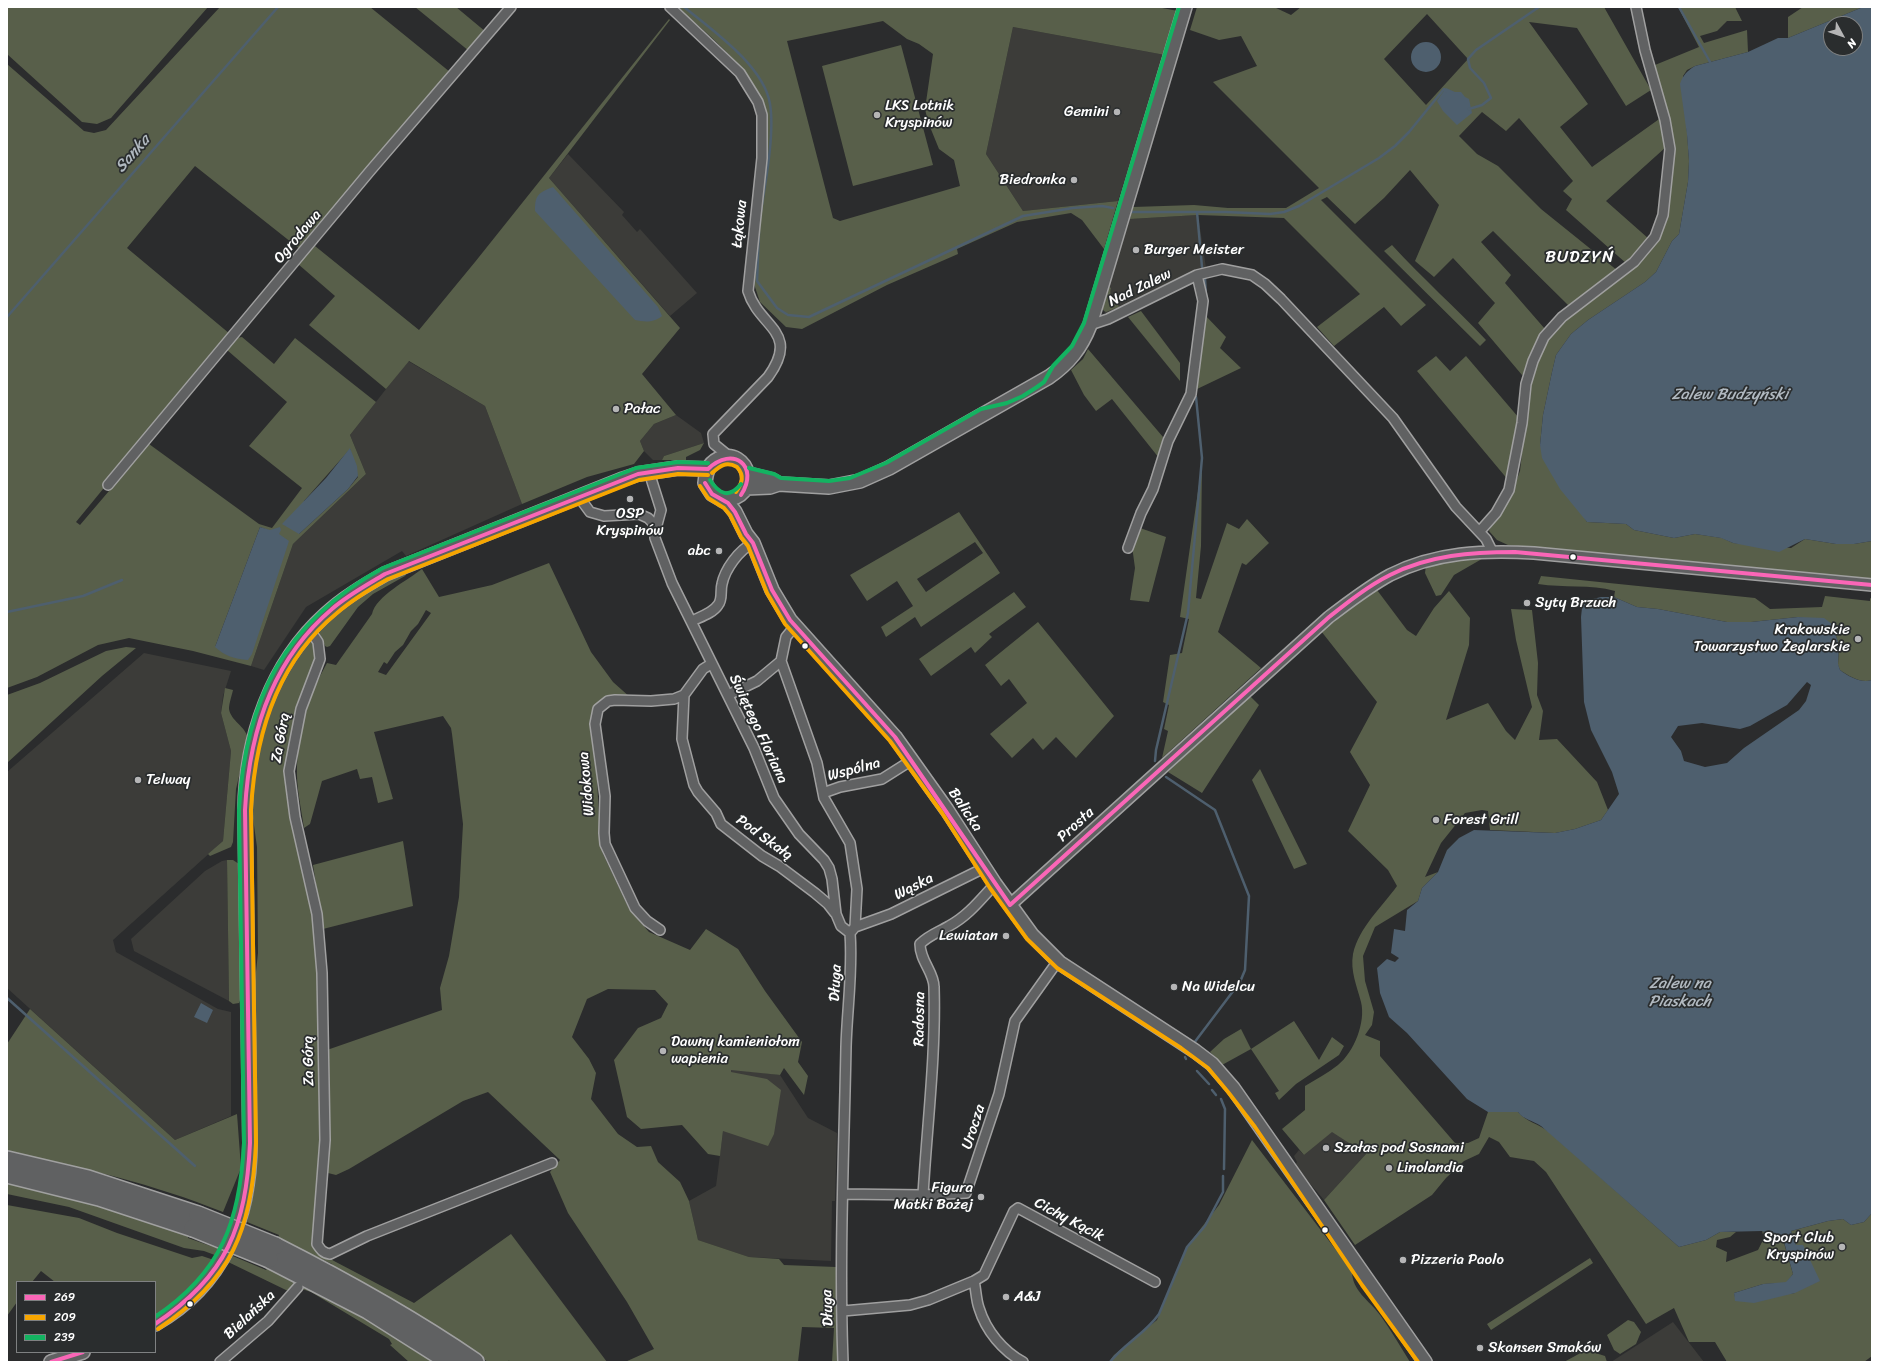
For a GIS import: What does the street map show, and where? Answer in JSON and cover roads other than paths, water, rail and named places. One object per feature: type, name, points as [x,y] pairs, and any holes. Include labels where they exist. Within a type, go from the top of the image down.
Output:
[{"type":"highway","points":[[7,1160],[88,1179],[272,1252],[382,1302],[475,1362]]},
{"type":"highway","points":[[7,1174],[196,1222]]},
{"type":"highway","points":[[272,1252],[450,1362]]},
{"type":"main road","points":[[743,491],[770,487],[779,484],[829,487],[860,481],[882,472],[1058,371],[1076,353],[1090,325],[1185,7]]},
{"type":"main road","points":[[156,1323],[192,1297],[213,1273],[232,1241],[245,1202],[249,1177],[250,1143],[245,810],[247,778],[253,740],[265,705],[280,673],[310,630],[340,602],[360,588],[385,574],[624,479],[649,472],[711,465],[730,457],[742,463],[748,474],[743,491],[736,498],[722,500],[712,494],[705,482],[692,477],[664,471]]},
{"type":"main road","points":[[705,482],[711,465]]},
{"type":"main road","points":[[748,474],[772,480],[779,484]]},
{"type":"main road","name":"Balicka","points":[[743,491],[752,543]]},
{"type":"main road","name":"Balicka","points":[[722,500],[732,507],[752,543],[772,590],[795,626],[877,715],[912,760],[984,868],[1032,935],[1060,963],[1195,1051],[1212,1064],[1233,1088],[1425,1362]]},
{"type":"main road","points":[[50,1362],[80,1353]]},
{"type":"street","name":"Ogrodowa","points":[[108,486],[370,171],[511,7]]},
{"type":"street","name":"Łąkowa","points":[[670,7],[740,73],[758,102],[762,115],[762,158],[748,291],[756,308],[777,332],[781,347],[774,369],[768,377],[713,434],[714,444],[711,465]]},
{"type":"street","points":[[1480,531],[1496,513],[1509,490],[1522,423],[1526,384],[1533,361],[1544,337],[1562,317],[1634,262],[1655,237],[1663,215],[1670,148],[1665,120],[1645,50],[1636,7]]},
{"type":"street","name":"Nad Zalew","points":[[1090,325],[1108,319],[1199,275],[1222,269],[1252,275],[1265,284],[1393,418],[1456,506],[1480,531],[1492,551]]},
{"type":"street","points":[[1128,548],[1141,513],[1153,489],[1168,440],[1191,394],[1203,301],[1199,275]]},
{"type":"street","points":[[714,444],[730,457]]},
{"type":"street","name":"Świętego Floriana","points":[[649,472],[661,510],[656,526],[655,538],[672,583],[754,748],[774,798],[799,834],[824,860],[829,868],[832,879],[836,914],[841,926],[853,930]]},
{"type":"street","points":[[579,497],[590,512],[604,516],[639,514],[648,518],[656,526]]},
{"type":"street","points":[[692,622],[717,607],[721,600],[721,585],[725,573],[746,546],[752,543]]},
{"type":"street","name":"Prosta","points":[[1010,905],[1324,622],[1360,594],[1390,575],[1419,563],[1449,555],[1492,551],[1534,552],[1872,585]]},
{"type":"street","points":[[728,695],[757,681],[781,661],[786,637],[795,626]]},
{"type":"street","name":"Za Górą","points":[[310,630],[318,642],[320,659],[301,709],[289,771],[295,817],[317,914],[322,973],[325,1140],[317,1244],[320,1249],[330,1254],[367,1236],[552,1163]]},
{"type":"street","name":"Długa","points":[[781,661],[817,763],[823,793],[833,816],[850,843],[857,889],[851,949],[847,1034],[841,1265],[844,1362]]},
{"type":"street","points":[[684,695],[703,669],[712,664]]},
{"type":"street","name":"Pod Skałą","points":[[684,695],[683,746],[698,792],[716,813],[721,824],[762,856],[779,866],[815,893],[828,904],[836,914]]},
{"type":"street","name":"Widokowa","points":[[660,930],[647,921],[635,908],[605,844],[605,796],[595,724],[598,710],[608,701],[659,701],[674,699],[684,695]]},
{"type":"street","name":"Wspólna","points":[[823,793],[840,786],[882,779],[890,776],[912,760]]},
{"type":"street","name":"Wąska","points":[[853,930],[891,914],[984,868]]},
{"type":"street","name":"Radosna","points":[[923,1195],[932,1082],[935,1001],[934,982],[920,953],[920,944],[926,937],[950,926],[973,908],[995,884]]},
{"type":"street","name":"Urocza","points":[[843,1194],[923,1195],[966,1192],[999,1094],[1015,1021],[1054,965],[1060,963]]},
{"type":"street","name":"Cichy Kącik","points":[[843,1311],[910,1305],[942,1295],[984,1275],[1014,1211],[1018,1208],[1155,1282]]},
{"type":"street","points":[[974,1280],[978,1308],[987,1324],[1002,1348],[1023,1362]]},
{"type":"street","name":"Bielańska","points":[[220,1362],[268,1321],[298,1288]]},
{"type":"water","name":"Zalew Budzyński","points":[[1863,7],[1872,7],[1872,541],[1854,544],[1836,544],[1805,539],[1779,552],[1733,543],[1721,538],[1695,534],[1674,538],[1634,530],[1626,524],[1587,522],[1560,489],[1542,458],[1540,445],[1543,415],[1556,355],[1571,334],[1588,320],[1645,282],[1656,272],[1672,241],[1679,234],[1688,182],[1689,161],[1680,84],[1684,76],[1695,66],[1748,52],[1778,38],[1788,38],[1823,24],[1823,56],[1863,56],[1863,16],[1841,16]]},
{"type":"water","points":[[1426,42],[1436,47],[1441,57],[1436,67],[1426,72],[1416,67],[1411,57],[1416,47]]},
{"type":"water","points":[[1446,88],[1455,92],[1461,92],[1469,99],[1472,113],[1457,125],[1443,111],[1437,101]]},
{"type":"water","points":[[553,187],[658,307],[662,316],[652,321],[635,320],[535,211],[538,195]]},
{"type":"water","points":[[350,448],[357,466],[358,476],[348,489],[299,534],[282,524],[326,478]]},
{"type":"water","points":[[260,527],[270,530],[280,527],[281,530],[279,534],[289,541],[252,654],[248,660],[243,660],[226,655],[215,647]]},
{"type":"water","name":"Zalew na Piaskach","points":[[1601,597],[1614,597],[1637,607],[1658,609],[1727,622],[1751,622],[1798,617],[1824,618],[1832,624],[1839,645],[1838,664],[1840,670],[1859,680],[1872,680],[1872,1213],[1864,1222],[1851,1225],[1843,1219],[1828,1221],[1791,1231],[1796,1245],[1803,1245],[1820,1281],[1795,1293],[1754,1303],[1735,1301],[1734,1293],[1763,1284],[1786,1282],[1793,1274],[1784,1242],[1762,1231],[1720,1232],[1706,1240],[1679,1247],[1541,1126],[1520,1115],[1518,1112],[1488,1112],[1467,1099],[1407,1033],[1389,1017],[1380,993],[1377,968],[1387,959],[1395,962],[1399,958],[1391,953],[1394,929],[1405,931],[1407,910],[1418,901],[1422,888],[1438,872],[1447,850],[1459,838],[1474,830],[1555,833],[1575,829],[1601,820],[1619,794],[1612,772],[1591,730],[1584,702],[1581,617],[1582,608],[1585,601]],"holes":[[[1807,682],[1811,685],[1806,701],[1799,710],[1744,748],[1727,763],[1705,767],[1684,761],[1681,751],[1671,737],[1678,726],[1702,723],[1740,729],[1750,726],[1787,705]]]},
{"type":"water","points":[[201,1003],[213,1010],[207,1023],[194,1017]]},
{"type":"waterway","name":"Sanka","points":[[7,317],[278,7]]},
{"type":"waterway","points":[[684,7],[722,38],[748,63],[766,90],[770,104],[771,130],[769,160],[760,217]]},
{"type":"waterway","points":[[1469,109],[1482,105],[1491,98],[1484,83],[1470,68],[1468,59],[1476,50],[1539,7]]},
{"type":"waterway","points":[[1679,7],[1710,62]]},
{"type":"waterway","points":[[1131,212],[1226,212],[1270,214],[1284,212],[1299,206],[1379,158],[1395,146],[1409,132],[1444,89],[1446,91]]},
{"type":"waterway","points":[[759,232],[757,281],[777,308],[788,315],[809,317],[1023,216],[1073,208],[1102,206],[1113,208]]},
{"type":"waterway","points":[[1197,212],[1202,267]]},
{"type":"waterway","points":[[1205,278],[1206,297]]},
{"type":"waterway","points":[[1155,761],[1156,750],[1188,613],[1202,458],[1196,397]]},
{"type":"waterway","points":[[7,612],[83,596],[122,580]]},
{"type":"waterway","points":[[1166,777],[1215,810],[1249,896],[1245,970],[1240,982],[1194,1043]]},
{"type":"waterway","points":[[7,998],[195,1166]]},
{"type":"waterway","points":[[1197,1071],[1209,1084]]},
{"type":"waterway","points":[[1212,1090],[1216,1095]]},
{"type":"waterway","points":[[1221,1099],[1225,1109],[1224,1169]]},
{"type":"waterway","points":[[1110,1362],[1148,1327],[1159,1314],[1187,1247],[1205,1226],[1223,1192],[1223,1176]]},
{"type":"place","name":"Gemini","points":[[1117,112]]},
{"type":"place","name":"LKS Lotnik Kryspinów","points":[[877,115]]},
{"type":"place","name":"Biedronka","points":[[1074,180]]},
{"type":"place","name":"Burger Meister","points":[[1136,250]]},
{"type":"place","name":"Pałac","points":[[616,409]]},
{"type":"place","name":"OSP Kryspinów","points":[[630,499]]},
{"type":"place","name":"abc","points":[[719,551]]},
{"type":"place","name":"Syty Brzuch","points":[[1527,603]]},
{"type":"place","name":"Krakowskie Towarzystwo Żeglarskie","points":[[1858,639]]},
{"type":"place","name":"Telway","points":[[138,780]]},
{"type":"place","name":"Forest Grill","points":[[1436,820]]},
{"type":"place","name":"Lewiatan","points":[[1006,936]]},
{"type":"place","name":"Na Widelcu","points":[[1174,987]]},
{"type":"place","name":"Dawny kamieniołom wapienia","points":[[663,1051]]},
{"type":"place","name":"Szałas pod Sosnami","points":[[1326,1148]]},
{"type":"place","name":"Linolandia","points":[[1389,1168]]},
{"type":"place","name":"Figura Matki Bożej","points":[[981,1197]]},
{"type":"place","name":"Sport Club Kryspinów","points":[[1842,1247]]},
{"type":"place","name":"Pizzeria Paolo","points":[[1403,1260]]},
{"type":"place","name":"A&J","points":[[1006,1297]]},
{"type":"place","name":"Skansen Smaków","points":[[1480,1348]]},
{"type":"district","name":"BUDZYŃ","points":[[1580,258]]}]
